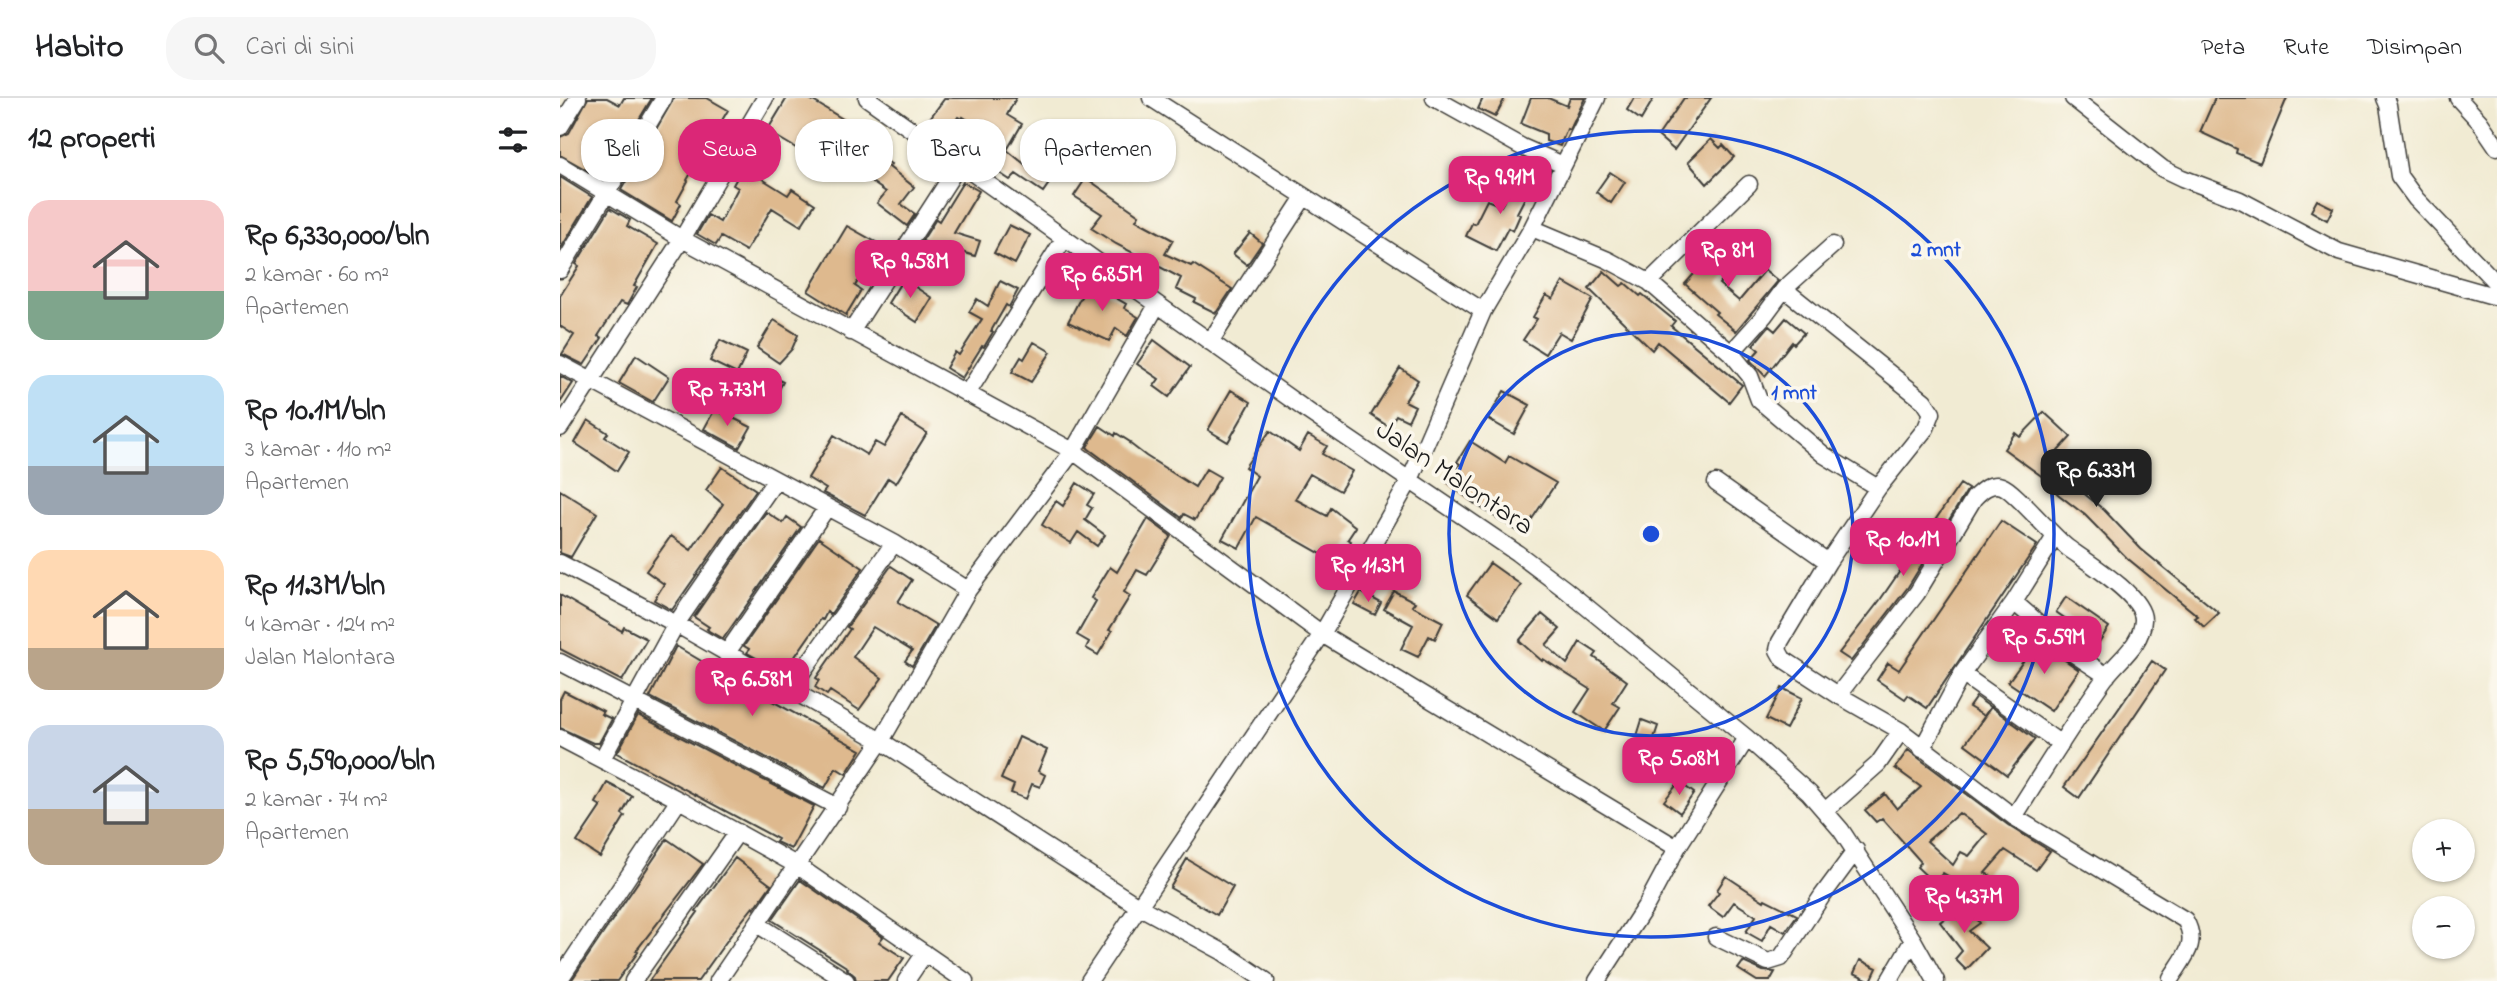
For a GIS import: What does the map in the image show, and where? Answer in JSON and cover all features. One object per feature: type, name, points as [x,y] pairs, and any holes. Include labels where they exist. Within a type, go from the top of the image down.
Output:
[{"type":"street","points":[[560,127],[578,98]]},
{"type":"street","points":[[560,270],[633,145],[664,98]]},
{"type":"street","points":[[560,428],[682,239],[765,98]]},
{"type":"street","name":"Jalan Malontara","points":[[867,98],[907,126]]},
{"type":"street","points":[[1151,98],[1483,311]]},
{"type":"street","points":[[1434,98],[1522,147],[1563,165]]},
{"type":"street","points":[[1089,981],[1322,634],[1410,480],[1483,311],[1532,229],[1597,98]]},
{"type":"street","points":[[2073,98],[2163,169],[2239,200],[2339,252],[2497,297]]},
{"type":"street","points":[[2385,98],[2399,176],[2416,199],[2497,284]]},
{"type":"street","points":[[2458,98],[2480,122],[2497,147]]},
{"type":"street","points":[[560,165],[682,239],[1073,451],[1322,634],[1677,848]]},
{"type":"street","points":[[851,332],[948,182]]},
{"type":"street","name":"Jalan Malontara","points":[[986,182],[1157,305],[1517,553],[1748,738],[1809,793],[1856,850],[1936,981]]},
{"type":"street","points":[[1649,282],[1749,184]]},
{"type":"street","points":[[1210,342],[1304,197]]},
{"type":"street","points":[[1532,229],[1608,260],[1649,282],[1731,353],[1750,376],[1759,400],[1824,455],[1878,488]]},
{"type":"street","points":[[967,394],[1065,239]]},
{"type":"street","points":[[1731,353],[1784,289],[1833,245]]},
{"type":"street","points":[[1784,289],[1924,401],[1931,413],[1926,428],[1878,488],[1828,562],[1780,642],[1779,650],[1783,659],[1901,731],[2014,817],[2185,920],[2192,932],[2191,946],[2171,978]]},
{"type":"street","points":[[718,981],[881,741],[968,590],[1073,451],[1157,305]]},
{"type":"street","points":[[560,364],[826,509],[894,543],[968,590]]},
{"type":"street","points":[[602,760],[676,624],[775,481]]},
{"type":"street","points":[[1716,483],[1828,562]]},
{"type":"street","points":[[1838,695],[1917,593],[1970,504],[1983,489],[1992,485],[2004,486],[2054,538],[2123,589],[2141,609],[2143,620],[2128,654],[2107,676],[2014,817]]},
{"type":"street","points":[[726,653],[826,509]]},
{"type":"street","points":[[1922,749],[1962,674],[2014,602],[2054,538]]},
{"type":"street","points":[[790,688],[894,543]]},
{"type":"street","points":[[560,563],[676,624],[881,741],[1138,906],[1223,952],[1266,981]]},
{"type":"street","points":[[2014,602],[2074,654],[2107,676]]},
{"type":"street","points":[[560,662],[838,807]]},
{"type":"street","points":[[1962,674],[2061,744]]},
{"type":"street","points":[[1825,811],[1878,764],[1901,731]]},
{"type":"street","points":[[560,738],[798,866],[965,981]]},
{"type":"street","points":[[1597,981],[1647,904],[1677,848],[1748,738]]},
{"type":"street","points":[[562,979],[679,800]]},
{"type":"street","points":[[633,981],[738,832]]},
{"type":"street","points":[[1716,937],[1768,962],[1781,958],[1856,850]]},
{"type":"street","points":[[757,924],[846,981]]},
{"type":"street","points":[[1889,981],[1913,940]]},
{"type":"street","points":[[906,981],[925,953]]},
{"type":"building","points":[[588,98],[607,98],[620,105],[624,98],[652,98],[639,119],[581,119],[581,167],[560,155],[560,137],[569,133]]},
{"type":"building","points":[[674,98],[707,98],[728,110],[723,119],[678,119],[678,182],[687,182],[677,201],[681,204],[672,221],[621,190],[626,182],[664,182],[662,119]]},
{"type":"building","points":[[787,98],[808,98],[843,119],[795,119],[795,148],[781,139],[781,119],[774,119]]},
{"type":"building","points":[[945,98],[1016,98],[1007,115],[1020,123],[1020,127],[1007,150],[1020,160],[1020,177],[1016,174],[1010,180],[1006,177],[1006,119],[929,119]]},
{"type":"building","points":[[1483,98],[1505,98],[1495,117],[1478,109]]},
{"type":"building","points":[[1531,98],[1548,98],[1567,106],[1570,98],[1585,98],[1560,146],[1546,141],[1546,134],[1521,124]]},
{"type":"building","points":[[1634,98],[1654,98],[1641,120],[1627,110]]},
{"type":"building","points":[[1684,98],[1711,98],[1674,150],[1658,136]]},
{"type":"building","points":[[2215,98],[2287,98],[2260,163],[2236,153],[2237,149],[2200,132]]},
{"type":"building","points":[[1711,139],[1720,148],[1723,145],[1734,157],[1707,184],[1688,162]]},
{"type":"building","points":[[1534,164],[1549,170],[1541,186],[1526,175]]},
{"type":"building","points":[[893,170],[914,187],[901,204],[915,214],[907,226],[877,203],[886,192],[872,182],[893,182]]},
{"type":"building","points":[[1610,172],[1625,182],[1611,203],[1596,192]]},
{"type":"building","points":[[1519,174],[1533,182],[1517,213],[1520,215],[1513,231],[1508,228],[1496,251],[1466,236],[1487,200],[1501,206]]},
{"type":"building","points":[[560,177],[592,197],[560,250]]},
{"type":"building","points":[[735,182],[767,182],[788,195],[792,189],[815,204],[801,226],[772,208],[746,251],[721,237],[716,245],[697,234],[708,215],[720,222],[738,188],[733,185]]},
{"type":"building","points":[[963,182],[979,191],[954,233],[980,241],[975,256],[948,248],[946,252],[922,241],[936,219],[939,221]]},
{"type":"building","points":[[1028,182],[1050,182],[1043,192]]},
{"type":"building","points":[[1083,182],[1092,182],[1139,215],[1136,220],[1173,240],[1165,254],[1191,266],[1193,264],[1232,289],[1216,313],[1176,289],[1181,278],[1091,228],[1102,214],[1074,196]]},
{"type":"building","points":[[2317,200],[2333,208],[2327,220],[2311,211]]},
{"type":"building","points":[[610,208],[630,220],[627,226],[658,244],[634,286],[637,287],[627,305],[620,302],[598,336],[602,338],[584,365],[562,354],[574,335],[560,326],[560,296]]},
{"type":"building","points":[[1009,225],[1030,235],[1015,264],[994,253]]},
{"type":"building","points":[[847,226],[879,244],[855,286],[861,290],[846,315],[808,291]]},
{"type":"building","points":[[1250,233],[1262,243],[1247,265],[1233,254]]},
{"type":"building","points":[[1719,246],[1738,261],[1719,284],[1739,301],[1765,270],[1778,281],[1736,331],[1685,284]]},
{"type":"building","points":[[1604,271],[1621,286],[1625,283],[1640,296],[1642,294],[1675,321],[1671,326],[1742,385],[1729,402],[1658,342],[1652,350],[1589,289]]},
{"type":"building","points":[[903,279],[932,298],[917,322],[888,303]]},
{"type":"building","points":[[1090,279],[1106,287],[1104,291],[1126,304],[1124,308],[1138,317],[1127,336],[1116,328],[1109,341],[1068,322]]},
{"type":"building","points":[[1000,281],[1018,290],[962,378],[946,368],[955,352],[959,355],[982,319],[969,312],[977,299],[988,306]]},
{"type":"building","points":[[1563,282],[1593,299],[1571,339],[1559,332],[1545,354],[1523,340],[1537,319],[1533,317],[1546,295],[1553,299]]},
{"type":"building","points":[[1786,318],[1804,333],[1794,344],[1792,342],[1765,376],[1750,360],[1759,350],[1753,345],[1769,326],[1775,331]]},
{"type":"building","points":[[774,320],[798,335],[792,349],[779,363],[757,348]]},
{"type":"building","points":[[720,340],[747,353],[737,374],[710,361]]},
{"type":"building","points":[[1154,340],[1190,367],[1169,397],[1154,386],[1159,379],[1137,364]]},
{"type":"building","points":[[1034,342],[1051,352],[1031,382],[1012,372]]},
{"type":"building","points":[[636,355],[669,377],[653,402],[619,383]]},
{"type":"building","points":[[1400,368],[1418,380],[1405,401],[1415,406],[1408,421],[1396,415],[1389,427],[1371,415]]},
{"type":"building","points":[[560,376],[573,383],[560,403]]},
{"type":"building","points":[[771,376],[783,382],[773,401],[761,395]]},
{"type":"building","points":[[1231,390],[1251,402],[1228,442],[1208,430]]},
{"type":"building","points":[[1504,391],[1530,405],[1514,434],[1488,419]]},
{"type":"building","points":[[715,409],[751,427],[739,448],[704,429]]},
{"type":"building","points":[[2044,412],[2071,437],[2047,463],[2104,510],[2141,549],[2219,613],[2204,627],[2195,618],[2198,616],[2127,558],[2085,515],[2045,482],[2047,480],[2004,449],[2015,433],[2020,437]]},
{"type":"building","points":[[902,417],[927,433],[896,483],[888,478],[865,515],[823,493],[826,489],[808,478],[834,435],[867,455],[875,442],[884,447]]},
{"type":"building","points":[[588,420],[608,433],[605,437],[629,452],[617,471],[575,443]]},
{"type":"building","points":[[1100,426],[1115,436],[1116,433],[1195,487],[1206,469],[1220,477],[1195,520],[1184,514],[1182,518],[1089,449],[1087,447]]},
{"type":"building","points":[[1270,431],[1299,451],[1308,435],[1327,446],[1322,454],[1352,471],[1340,491],[1310,474],[1295,499],[1327,516],[1331,508],[1356,527],[1348,539],[1351,541],[1339,564],[1256,517],[1239,548],[1222,539],[1257,476],[1245,467]]},
{"type":"building","points":[[1470,441],[1505,463],[1509,456],[1556,483],[1522,534],[1475,504],[1447,482],[1460,464],[1457,462]]},
{"type":"building","points":[[722,467],[756,490],[672,610],[654,600],[664,584],[646,571],[671,536],[691,550],[723,504],[706,490]]},
{"type":"building","points":[[1077,483],[1094,494],[1087,505],[1092,508],[1085,520],[1105,535],[1097,546],[1078,532],[1071,543],[1042,525],[1056,501],[1063,506]]},
{"type":"building","points":[[1960,484],[1968,489],[1908,587],[1851,661],[1839,653],[1880,600]]},
{"type":"building","points":[[560,490],[597,513],[571,557],[560,553]]},
{"type":"building","points":[[766,512],[783,523],[787,517],[801,527],[723,639],[694,617]]},
{"type":"building","points":[[1148,519],[1171,536],[1147,575],[1137,570],[1124,592],[1130,596],[1109,630],[1112,631],[1098,655],[1086,648],[1089,642],[1077,635],[1096,601],[1091,598],[1110,567],[1117,572]]},
{"type":"building","points":[[2001,521],[2037,545],[1927,708],[1908,695],[1905,699],[1877,680],[1888,663],[1899,670]]},
{"type":"building","points":[[819,538],[863,568],[830,615],[827,612],[823,620],[821,619],[794,658],[797,661],[787,675],[747,653],[749,649],[744,646]]},
{"type":"building","points":[[1490,563],[1521,585],[1498,618],[1467,595]]},
{"type":"building","points":[[891,566],[912,580],[898,602],[936,625],[912,666],[905,661],[912,651],[873,627],[853,657],[882,678],[859,710],[830,691],[827,695],[815,687],[819,680],[816,678],[850,629],[847,627]]},
{"type":"building","points":[[1394,591],[1415,602],[1412,606],[1443,622],[1435,639],[1429,636],[1418,657],[1401,649],[1413,625],[1384,609]]},
{"type":"building","points":[[1361,592],[1381,603],[1375,615],[1354,604]]},
{"type":"building","points":[[560,595],[622,631],[624,627],[647,639],[622,681],[560,649]]},
{"type":"building","points":[[2066,597],[2109,627],[2099,642],[2056,612]]},
{"type":"building","points":[[1542,614],[1560,629],[1546,645],[1567,664],[1580,642],[1597,653],[1594,657],[1627,681],[1613,703],[1620,707],[1604,731],[1575,712],[1590,689],[1543,659],[1542,661],[1519,641]]},
{"type":"building","points":[[2038,641],[2079,670],[2051,711],[2008,682]]},
{"type":"building","points":[[676,646],[730,678],[742,682],[746,676],[777,694],[772,701],[861,750],[846,774],[836,768],[825,788],[650,697]]},
{"type":"building","points":[[2152,661],[2165,670],[2079,798],[2064,787]]},
{"type":"building","points":[[1782,688],[1802,698],[1786,729],[1766,719]]},
{"type":"building","points":[[564,691],[603,711],[601,714],[612,719],[599,743],[593,743],[560,728],[560,699]]},
{"type":"building","points":[[1976,697],[1990,707],[1984,716],[1969,707]]},
{"type":"building","points":[[1991,707],[2035,739],[2007,775],[1965,744]]},
{"type":"building","points":[[638,715],[814,806],[791,849],[776,842],[778,839],[617,753]]},
{"type":"building","points":[[1642,720],[1658,726],[1653,741],[1637,736]]},
{"type":"building","points":[[1019,737],[1047,750],[1038,771],[1045,775],[1040,787],[1032,784],[1026,799],[1011,793],[1014,785],[1001,779]]},
{"type":"building","points":[[1908,750],[2008,825],[2050,851],[2036,870],[2005,850],[1985,873],[1991,876],[1980,895],[1943,873],[1934,883],[1917,867],[1921,862],[1882,818],[1876,822],[1865,810],[1885,794],[1897,809],[1921,787],[1895,768]],"holes":[[[1959,813],[1987,834],[1969,856],[1961,852],[1953,865],[1927,841]]]},
{"type":"building","points":[[1679,782],[1694,793],[1680,813],[1664,801]]},
{"type":"building","points":[[607,783],[632,796],[622,814],[625,816],[600,857],[577,842],[601,806],[596,803]]},
{"type":"building","points":[[667,839],[703,864],[636,951],[638,952],[617,981],[571,981]]},
{"type":"building","points":[[735,858],[771,885],[698,981],[649,981],[698,912],[696,911]]},
{"type":"building","points":[[1187,859],[1233,887],[1217,915],[1170,888]]},
{"type":"building","points":[[1726,876],[1764,901],[1765,899],[1797,915],[1785,932],[1771,924],[1762,941],[1746,932],[1756,916],[1734,902],[1723,917],[1708,906],[1719,892],[1717,890]]},
{"type":"building","points":[[800,880],[883,937],[879,942],[904,958],[888,981],[856,981],[848,968],[772,920]]},
{"type":"building","points":[[1965,903],[1980,923],[1969,931],[1987,948],[1966,970],[1955,959],[1962,951],[1940,922]]},
{"type":"building","points":[[1860,960],[1877,968],[1871,981],[1854,973]]},
{"type":"building","points":[[1743,962],[1763,971],[1775,972],[1770,981],[1757,981],[1738,969]]}]
